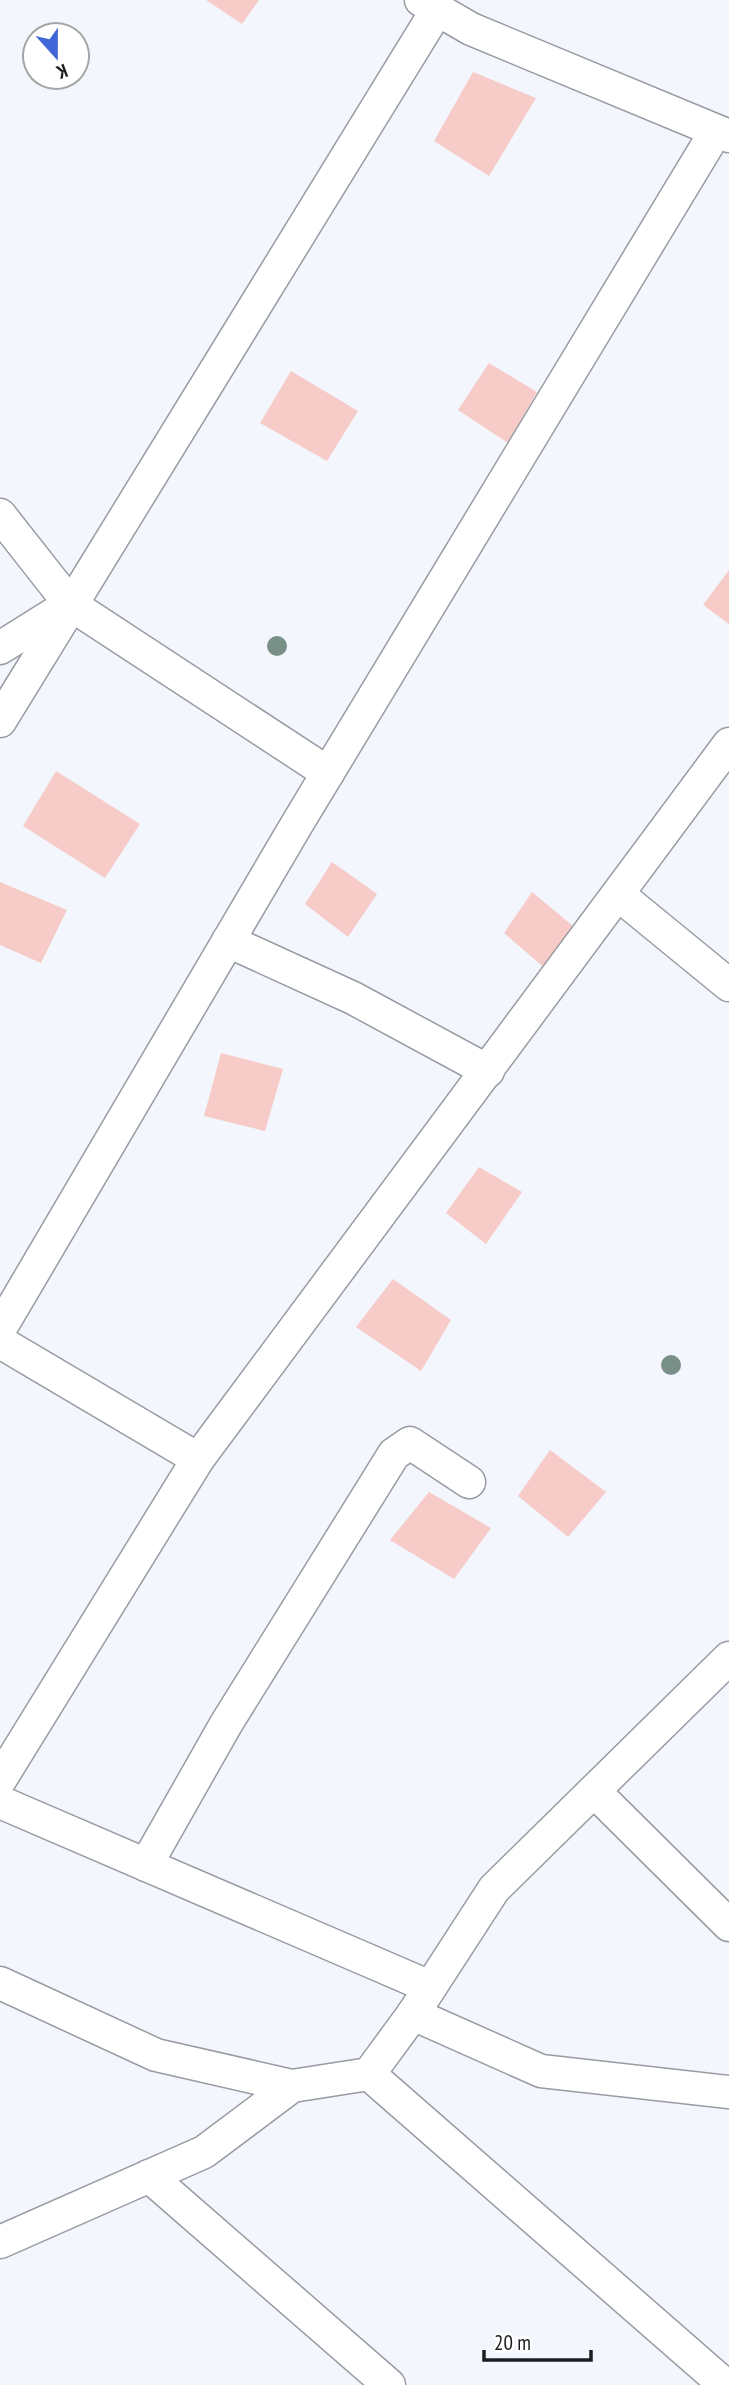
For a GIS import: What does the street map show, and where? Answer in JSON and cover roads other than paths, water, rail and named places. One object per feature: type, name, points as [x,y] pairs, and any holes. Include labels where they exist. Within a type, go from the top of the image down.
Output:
[{"type":"street","points":[[0,721],[429,5],[471,30],[723,133],[328,773],[0,1329]]},
{"type":"street","points":[[0,514],[70,604],[328,773]]},
{"type":"street","points":[[0,648],[70,604]]},
{"type":"street","points":[[0,1780],[198,1459],[729,744]]},
{"type":"street","points":[[619,895],[729,985]]},
{"type":"street","points":[[228,941],[353,998],[488,1071]]},
{"type":"street","points":[[0,1342],[198,1459]]},
{"type":"street","points":[[146,1865],[226,1724],[394,1454],[410,1443],[469,1482]]},
{"type":"street","points":[[0,1983],[156,2055],[292,2086],[369,2074],[413,2014],[494,1889],[729,1658]]},
{"type":"street","points":[[594,1791],[729,1925]]},
{"type":"street","points":[[0,1802],[430,1987]]},
{"type":"street","points":[[413,2014],[541,2070],[729,2092]]},
{"type":"street","points":[[369,2074],[725,2385]]},
{"type":"street","points":[[0,2242],[204,2151],[292,2086]]},
{"type":"street","points":[[149,2176],[389,2385]]}]
